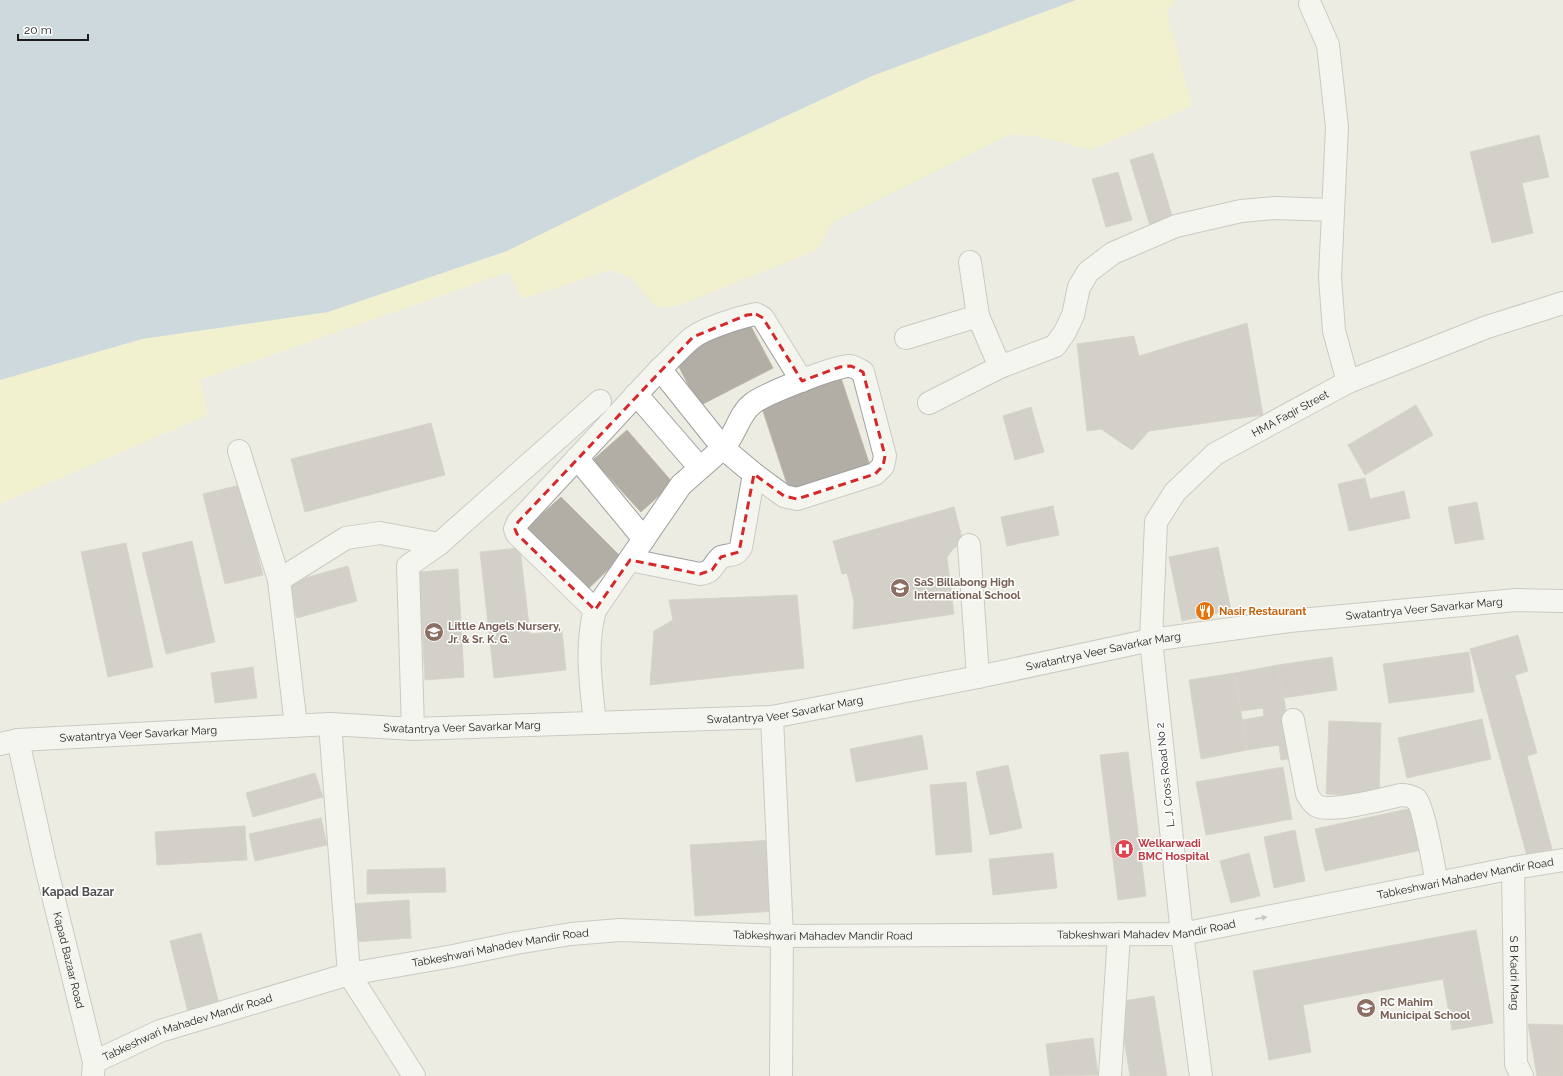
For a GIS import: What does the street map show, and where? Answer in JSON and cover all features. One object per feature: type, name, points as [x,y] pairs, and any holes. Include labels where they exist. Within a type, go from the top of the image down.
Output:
[{"type":"street","points":[[1310,4],[1328,45],[1337,127],[1330,277],[1334,331],[1348,382]]},
{"type":"street","points":[[929,403],[1000,367],[1055,346],[1065,332],[1073,315],[1079,287],[1088,272],[1113,253],[1176,226],[1241,211],[1274,208],[1332,210]]},
{"type":"street","points":[[970,262],[978,316],[1000,367]]},
{"type":"street","name":"HMA Faqir Street","points":[[1151,640],[1156,522],[1175,492],[1215,454],[1348,382],[1487,327],[1563,303]]},
{"type":"street","points":[[595,610],[517,534],[515,529],[518,522],[660,369],[693,338],[707,330],[747,315],[756,314],[763,318],[802,381]]},
{"type":"street","points":[[906,338],[978,316]]},
{"type":"street","points":[[595,723],[590,681],[591,624],[595,610],[681,485],[723,448],[729,441],[744,413],[751,404],[802,381],[840,367],[851,366],[863,372],[885,456],[883,466],[875,474],[797,499],[784,496],[754,474],[723,448],[660,369]]},
{"type":"street","points":[[636,394],[700,468]]},
{"type":"street","points":[[413,729],[408,566],[439,544],[600,401]]},
{"type":"street","points":[[239,451],[279,580],[296,726]]},
{"type":"street","points":[[577,458],[644,539]]},
{"type":"street","points":[[630,560],[700,574],[708,573],[712,570],[721,557],[734,555],[739,552],[754,474]]},
{"type":"street","points":[[279,580],[346,538],[380,533],[439,544]]},
{"type":"street","points":[[969,545],[978,677]]},
{"type":"street","name":"Swatantrya Veer Savarkar Marg","points":[[9,742],[330,724],[413,729],[772,717],[978,677],[1151,640],[1304,619],[1516,600],[1563,600]]},
{"type":"street","name":"L. J. Cross Road No 2","points":[[1151,640],[1182,934],[1201,1076]]},
{"type":"street","points":[[772,717],[782,936],[781,1076]]},
{"type":"street","points":[[1293,720],[1307,794],[1311,801],[1317,806],[1333,809],[1401,795],[1415,799],[1422,811],[1437,883]]},
{"type":"street","points":[[330,724],[348,974],[414,1076]]},
{"type":"street","name":"Kapad Bazaar Road","points":[[9,742],[45,863],[93,1069]]},
{"type":"street","name":"Tabkeshwari Mahadev Mandir Road","points":[[93,1069],[160,1031],[348,974],[570,934],[620,930],[782,936],[1182,934],[1513,868],[1563,860]]},
{"type":"street","name":"S B Kadri Marg","points":[[1513,868],[1516,1064],[1522,1076]]},
{"type":"street","points":[[1110,1076],[1118,934]]},
{"type":"highlighted area","points":[[756,314],[763,318],[802,381],[840,367],[851,366],[863,372],[885,456],[883,466],[875,474],[797,499],[784,496],[754,474],[739,552],[721,557],[712,570],[700,574],[630,560],[595,610],[517,534],[515,529],[518,522],[577,458],[693,337],[747,315]]},
{"type":"sand","points":[[1076,0],[1176,0],[1167,13],[1192,106],[1091,150],[1040,137],[1011,134],[833,222],[817,250],[678,306],[656,307],[631,278],[610,270],[522,299],[509,272],[200,380],[208,415],[0,504],[0,380],[142,339],[328,312],[507,251],[700,156],[872,76]]},
{"type":"water","points":[[0,0],[1076,0],[872,76],[700,156],[507,251],[328,312],[142,339],[0,380]]},
{"type":"building","points":[[1539,135],[1549,177],[1522,183],[1533,233],[1492,243],[1470,152]]},
{"type":"building","points":[[1153,153],[1173,219],[1150,226],[1130,160]]},
{"type":"building","points":[[1118,172],[1132,220],[1106,227],[1092,179]]},
{"type":"building","points":[[748,321],[773,368],[699,406],[675,359]]},
{"type":"building","points":[[1247,323],[1263,415],[1149,431],[1132,450],[1101,429],[1087,431],[1077,344],[1134,336],[1139,356]]},
{"type":"building","points":[[841,378],[870,466],[790,493],[761,405]]},
{"type":"building","points":[[1416,405],[1433,435],[1365,475],[1348,445]]},
{"type":"building","points":[[1031,407],[1044,452],[1015,460],[1003,416]]},
{"type":"building","points":[[431,423],[445,475],[305,512],[291,459]]},
{"type":"building","points":[[627,430],[673,483],[641,512],[593,460]]},
{"type":"building","points":[[1365,478],[1370,499],[1404,491],[1410,518],[1349,531],[1338,484]]},
{"type":"building","points":[[240,485],[263,575],[225,584],[203,494]]},
{"type":"building","points":[[561,497],[621,557],[585,592],[520,526],[530,516],[534,521]]},
{"type":"building","points":[[1477,502],[1484,539],[1455,544],[1448,507]]},
{"type":"building","points":[[1053,506],[1059,535],[1007,546],[1001,517]]},
{"type":"building","name":"SaS Billabong High International School","points":[[954,507],[963,542],[953,549],[947,557],[954,614],[853,629],[854,601],[847,573],[842,574],[833,541]]},
{"type":"building","points":[[192,541],[215,642],[166,654],[142,553]]},
{"type":"building","points":[[126,543],[153,667],[108,677],[81,552]]},
{"type":"building","points":[[1218,547],[1231,610],[1182,621],[1169,557]]},
{"type":"building","points":[[520,548],[530,634],[562,631],[566,670],[494,678],[480,552]]},
{"type":"building","points":[[348,566],[357,601],[297,618],[287,583]]},
{"type":"building","points":[[458,569],[464,677],[425,680],[419,572]]},
{"type":"building","points":[[797,595],[804,668],[650,685],[654,631],[673,620],[669,600]]},
{"type":"building","points":[[1518,635],[1528,671],[1515,675],[1537,753],[1527,756],[1552,849],[1527,856],[1470,649]]},
{"type":"building","points":[[1469,652],[1474,692],[1389,703],[1383,664]]},
{"type":"building","points":[[1332,657],[1337,690],[1283,698],[1278,665]]},
{"type":"building","points":[[1278,665],[1294,758],[1281,760],[1279,745],[1247,750],[1242,720],[1264,716],[1263,708],[1241,711],[1235,673]]},
{"type":"building","points":[[253,667],[257,698],[215,703],[211,673]]},
{"type":"building","points":[[1235,673],[1247,750],[1201,759],[1189,680]]},
{"type":"building","points":[[1482,719],[1491,759],[1407,778],[1398,738]]},
{"type":"building","points":[[1329,721],[1381,723],[1379,796],[1326,794]]},
{"type":"building","points":[[922,735],[928,769],[856,782],[850,749]]},
{"type":"building","points":[[1128,752],[1146,896],[1118,900],[1100,755]]},
{"type":"building","points":[[1008,765],[1022,828],[990,835],[976,772]]},
{"type":"building","points":[[1283,767],[1292,819],[1206,835],[1196,782]]},
{"type":"building","points":[[315,773],[323,797],[253,817],[246,793]]},
{"type":"building","points":[[966,782],[972,852],[936,855],[930,785]]},
{"type":"building","points":[[1417,807],[1426,849],[1325,871],[1315,829]]},
{"type":"building","points":[[321,818],[327,845],[255,861],[249,834]]},
{"type":"building","points":[[245,826],[247,860],[157,865],[155,832]]},
{"type":"building","points":[[1295,830],[1305,881],[1274,888],[1264,837]]},
{"type":"building","points":[[773,840],[778,911],[695,916],[690,845]]},
{"type":"building","points":[[1053,853],[1057,888],[993,895],[989,859]]},
{"type":"building","points":[[1249,853],[1260,896],[1231,903],[1220,861]]},
{"type":"building","points":[[445,868],[446,892],[367,894],[367,870]]},
{"type":"building","points":[[409,900],[411,938],[354,942],[351,904]]},
{"type":"building","points":[[1476,930],[1493,1023],[1452,1030],[1443,979],[1303,1005],[1311,1052],[1269,1060],[1253,971]]},
{"type":"building","points":[[201,933],[219,1004],[188,1012],[170,941]]},
{"type":"building","points":[[1154,996],[1167,1076],[1130,1076],[1118,1002]]},
{"type":"building","points":[[1528,1024],[1563,1025],[1563,1076],[1537,1076]]},
{"type":"building","points":[[1093,1038],[1098,1075],[1050,1076],[1046,1044]]},
{"type":"place","name":"SaS Billabong High International School","points":[[900,588]]},
{"type":"place","name":"Nasir Restaurant","points":[[1205,611]]},
{"type":"place","name":"Little Angels Nursery, Jr. & Sr. K. G.","points":[[434,632]]},
{"type":"place","name":"Welkarwadi BMC Hospital","points":[[1124,849]]},
{"type":"place","name":"RC Mahim Municipal School","points":[[1366,1008]]},
{"type":"district","name":"Kapad Bazar","points":[[78,892]]}]
